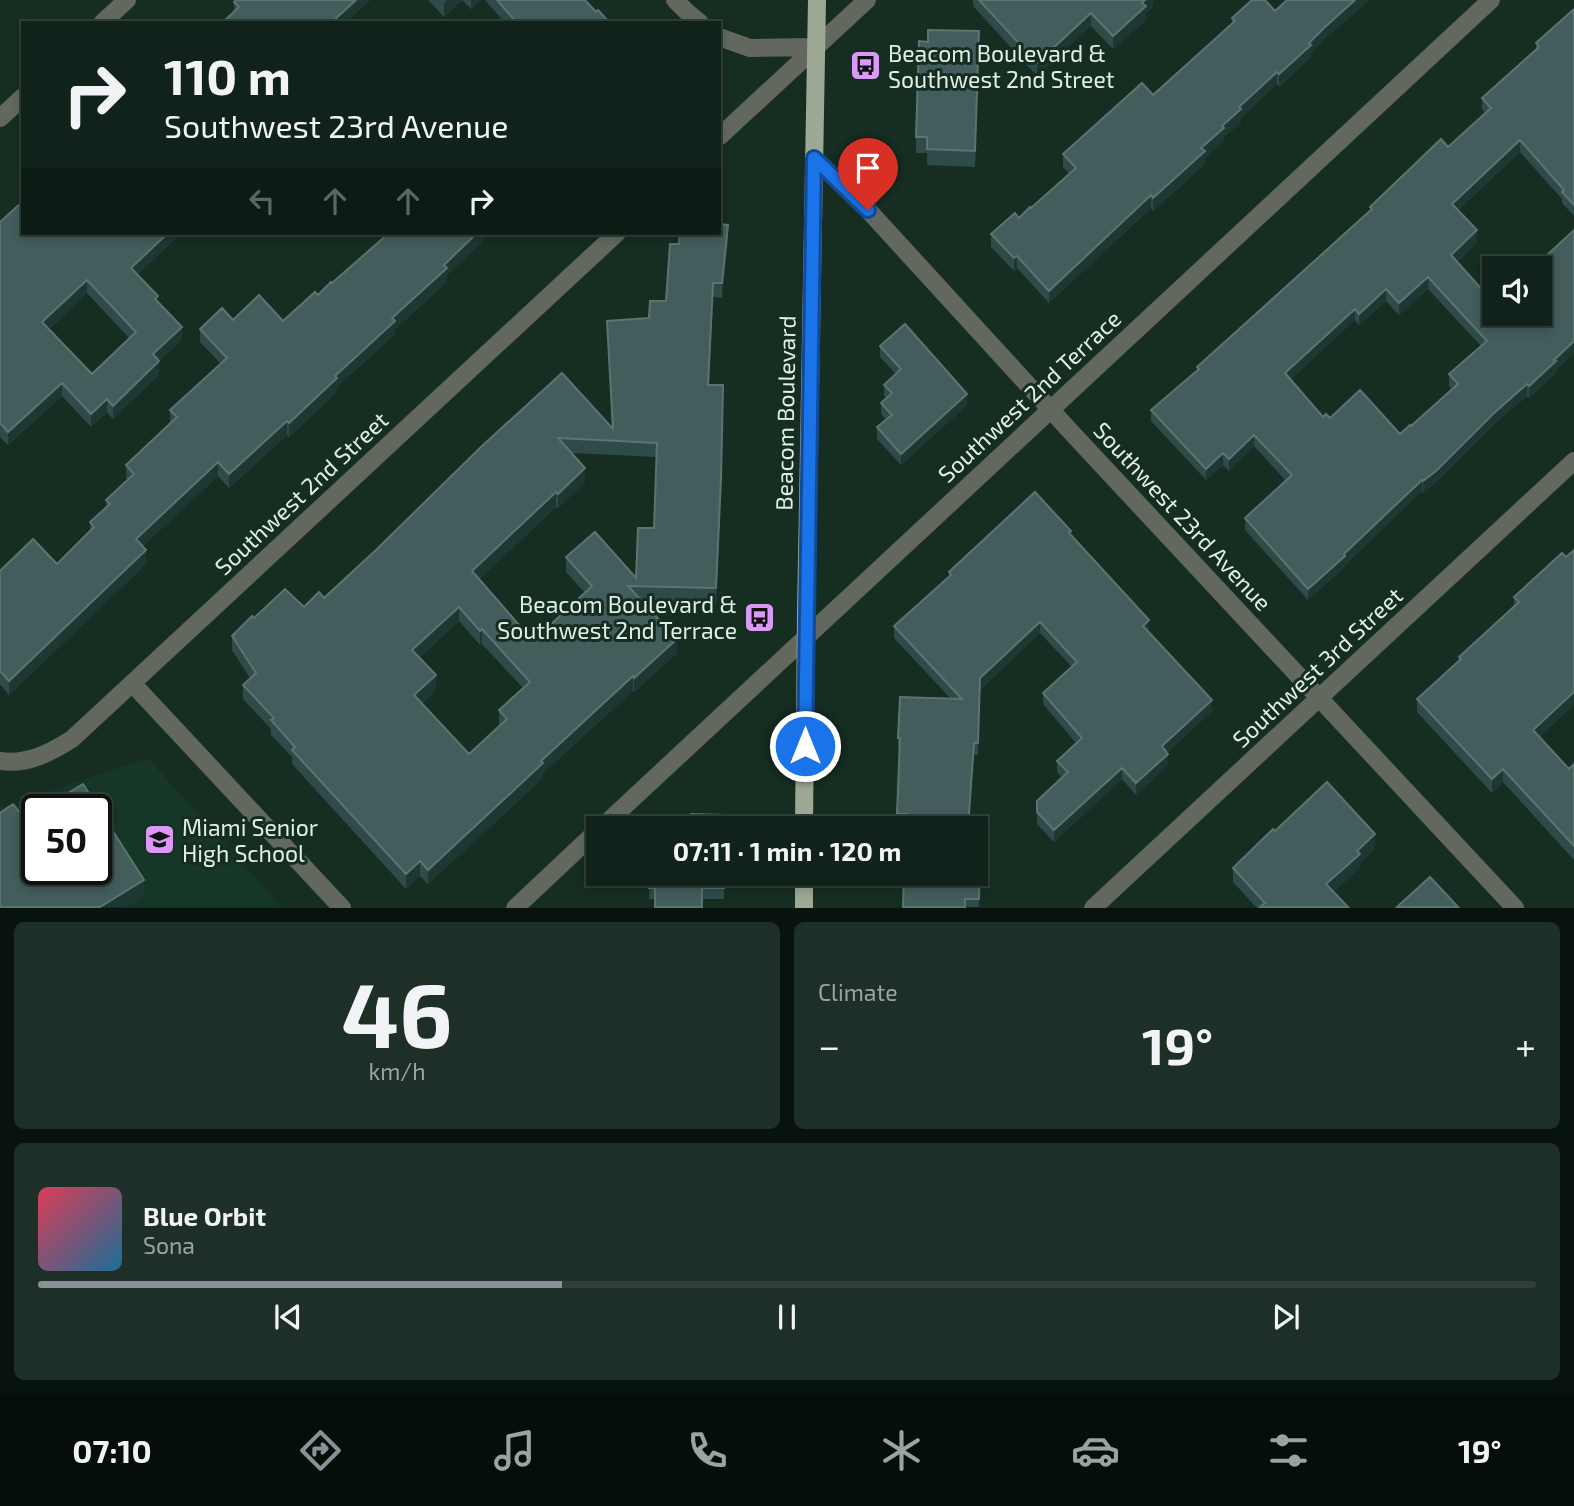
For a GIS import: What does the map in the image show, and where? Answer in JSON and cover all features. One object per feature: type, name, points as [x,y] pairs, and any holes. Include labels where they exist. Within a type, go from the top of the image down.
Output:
[{"type":"main road","name":"Beacom Boulevard","points":[[804,816],[817,0]]},
{"type":"main road","points":[[804,886],[804,908]]},
{"type":"street","points":[[104,21],[127,0]]},
{"type":"street","points":[[675,0],[698,21]]},
{"type":"street","points":[[721,135],[867,0]]},
{"type":"street","name":"Southwest 2nd Terrace","points":[[614,816],[1491,0]]},
{"type":"street","points":[[721,38],[750,48],[816,47]]},
{"type":"street","points":[[0,118],[21,99]]},
{"type":"street","name":"Southwest 23rd Avenue","points":[[814,158],[868,210],[1514,908]]},
{"type":"street","name":"Southwest 2nd Street","points":[[2,761],[25,761],[50,753],[72,739],[615,235]]},
{"type":"street","name":"Southwest 3rd Street","points":[[1093,908],[1574,461]]},
{"type":"street","points":[[132,684],[342,908]]},
{"type":"street","name":"Southwest 2nd Terrace","points":[[515,908],[586,842]]},
{"type":"shaded area","name":"Miami Senior High School","points":[[148,758],[282,907],[0,907],[0,808],[21,801],[21,885],[112,885],[112,794],[41,794]]},
{"type":"building","points":[[356,0],[333,21],[224,21],[239,7],[234,2]]},
{"type":"building","points":[[497,0],[585,0],[608,21],[515,21]]},
{"type":"building","points":[[979,0],[1145,0],[1142,3],[1146,6],[1113,36],[1091,13],[1037,63]]},
{"type":"building","points":[[1252,0],[1265,0],[1275,11],[1287,0],[1355,0],[1309,43],[1311,45],[1239,107],[1241,109],[1222,126],[1224,128],[1201,148],[1205,151],[1153,198],[1151,195],[1049,291],[1017,256],[1014,258],[991,234],[1015,213],[1019,218],[1076,168],[1063,154],[1142,83],[1153,95],[1235,21],[1232,18]]},
{"type":"building","points":[[1574,9],[1574,205],[1520,140],[1452,204],[1477,230],[1451,255],[1482,290],[1482,326],[1552,326],[1552,256],[1546,256],[1574,230],[1574,341],[1554,360],[1556,361],[1493,414],[1436,471],[1422,480],[1308,589],[1245,518],[1292,475],[1254,435],[1229,459],[1223,453],[1206,469],[1151,410],[1372,209],[1370,207],[1441,139],[1448,147],[1491,108],[1482,98],[1539,47],[1536,43]],"holes":[[[1428,277],[1487,341],[1449,374],[1458,384],[1400,434],[1360,390],[1330,418],[1326,414],[1323,417],[1285,373],[1355,309],[1359,314],[1386,289],[1399,303]]]},
{"type":"building","points":[[928,30],[979,31],[975,151],[927,149],[927,137],[916,137],[919,41],[928,42]]},
{"type":"building","points":[[21,203],[21,235],[166,235],[131,268],[158,296],[155,299],[182,327],[153,354],[159,361],[113,406],[107,399],[91,414],[62,383],[8,432],[0,423],[0,222]],"holes":[[[87,280],[136,332],[92,374],[42,322]]]},
{"type":"building","points":[[721,224],[728,225],[722,283],[713,283],[708,385],[723,385],[716,588],[628,586],[677,639],[541,761],[543,763],[428,870],[420,861],[406,874],[292,750],[295,747],[271,720],[274,718],[243,685],[256,673],[232,636],[285,589],[304,607],[319,592],[324,598],[562,373],[613,429],[607,321],[649,318],[650,301],[666,301],[670,244],[679,244],[680,235],[721,235]],"holes":[[[558,438],[657,443],[654,528],[638,528],[636,578],[595,532],[566,557],[592,586],[533,641],[472,571],[585,468]],[[459,607],[480,631],[482,629],[530,682],[499,710],[507,719],[469,754],[414,695],[436,675],[412,650]]]},
{"type":"building","points":[[387,235],[475,235],[444,265],[447,268],[392,318],[395,321],[289,423],[287,421],[229,474],[218,462],[136,539],[146,550],[9,681],[0,671],[0,571],[33,539],[57,564],[94,527],[90,522],[110,504],[106,500],[134,474],[126,465],[177,417],[170,410],[227,358],[200,329],[222,308],[233,320],[259,295],[283,321],[315,292],[318,295]]},
{"type":"building","points":[[905,324],[967,394],[901,454],[877,427],[892,415],[881,403],[892,393],[884,385],[901,369],[880,346]]},
{"type":"building","points":[[1035,492],[1149,620],[1143,626],[1212,700],[1162,746],[1168,754],[1136,783],[1122,768],[1054,830],[1037,812],[1037,801],[1068,772],[1057,761],[1082,738],[1043,693],[1077,662],[1040,622],[980,678],[978,743],[974,743],[969,816],[897,814],[900,697],[962,699],[894,626],[951,575],[949,572]]},
{"type":"building","points":[[1574,550],[1574,692],[1533,730],[1569,769],[1574,764],[1574,846],[1503,769],[1492,779],[1417,699],[1519,602],[1514,597],[1562,553],[1566,557]]},
{"type":"building","points":[[1327,782],[1375,834],[1357,851],[1360,854],[1326,884],[1348,907],[1260,907],[1265,903],[1233,868]]},
{"type":"building","points":[[83,784],[89,794],[66,794]]},
{"type":"building","points":[[13,804],[21,814],[21,885],[112,885],[112,830],[144,880],[100,907],[0,907],[0,813]]},
{"type":"building","points":[[691,814],[724,815],[724,816]]},
{"type":"building","points":[[1430,877],[1458,907],[1397,907]]},
{"type":"building","points":[[724,886],[702,888],[702,907],[655,907],[655,888],[649,888]]},
{"type":"building","points":[[904,886],[979,886],[979,899],[965,899],[965,907],[903,907]]},
{"type":"place","name":"Beacom Boulevard & Southwest 2nd Street","points":[[865,66]]},
{"type":"place","name":"Beacom Boulevard & Southwest 2nd Terrace","points":[[760,617]]},
{"type":"place","name":"Miami Senior High School","points":[[159,840]]},
{"type":"route","points":[[805,746],[814,158],[868,210]]}]
